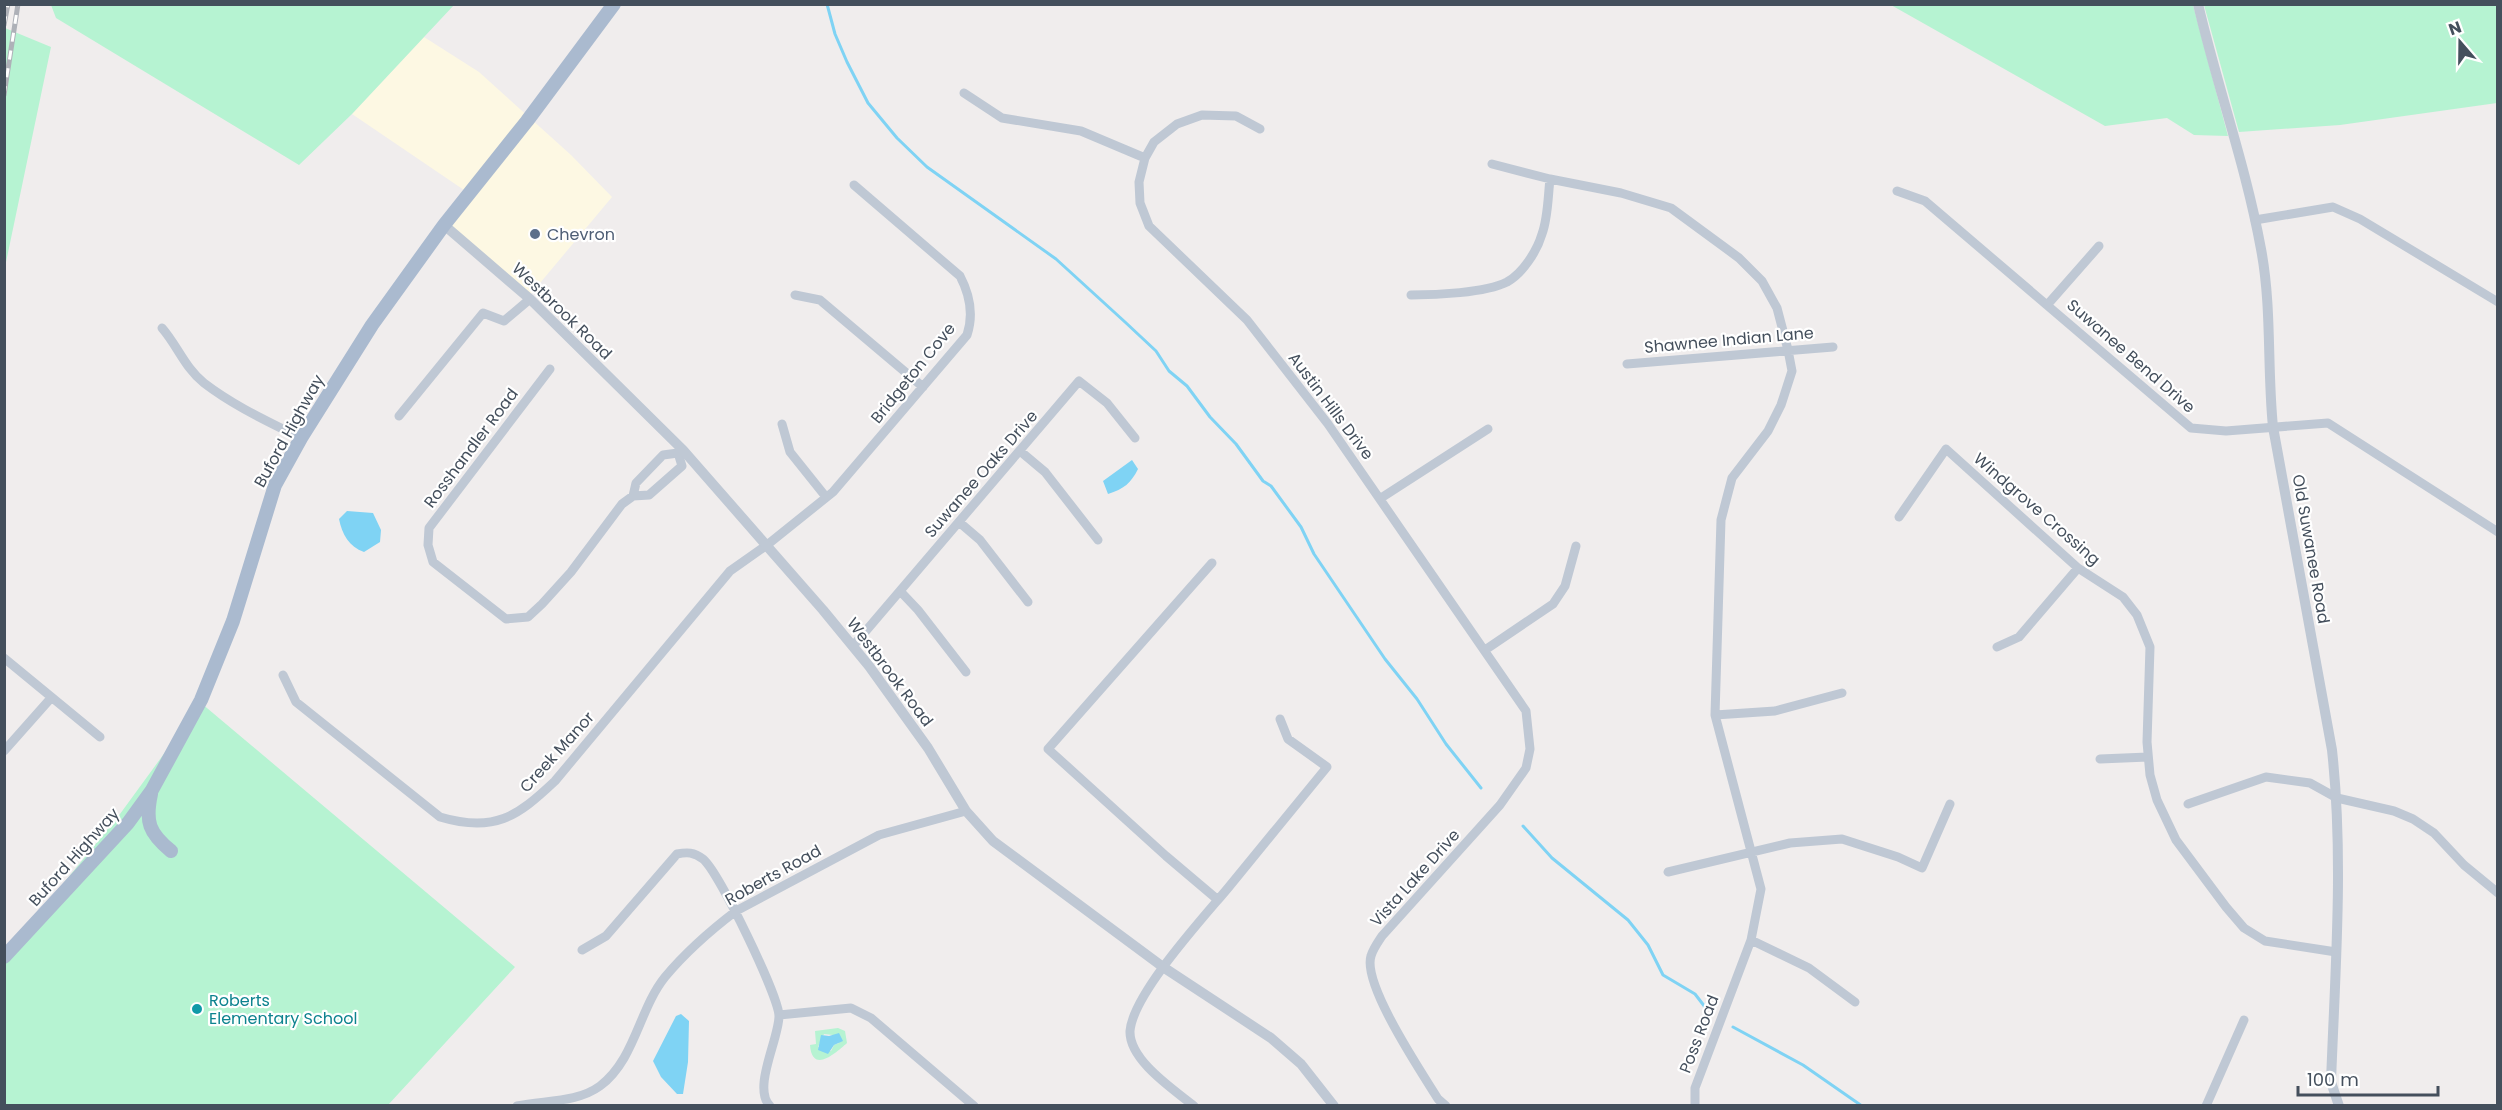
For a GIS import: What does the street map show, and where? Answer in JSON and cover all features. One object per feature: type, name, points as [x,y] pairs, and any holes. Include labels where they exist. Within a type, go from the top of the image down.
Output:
[{"type":"main road","name":"Buford Highway","points":[[7,954],[128,822],[152,789],[201,700],[233,621],[275,484],[301,438],[372,325],[444,225],[527,121],[614,4]]},
{"type":"main road","points":[[152,789],[147,812],[149,823],[158,841],[171,851]]},
{"type":"main road","points":[[4,967],[7,954]]},
{"type":"street","name":"Old Suwanee Road","points":[[2198,4],[2214,73],[2255,220],[2261,251],[2267,306],[2273,427],[2321,682],[2337,798],[2338,896],[2331,1082],[2339,1106]]},
{"type":"street","points":[[964,93],[1002,118],[1082,131],[1145,158]]},
{"type":"street","name":"Austin Hills Drive","points":[[1260,129],[1236,116],[1202,116],[1177,124],[1154,142],[1145,158],[1139,182],[1140,203],[1149,226],[1247,320],[1328,424],[1526,711],[1530,729],[1530,749],[1526,768],[1502,802]]},
{"type":"street","name":"Poss Road","points":[[1492,164],[1550,179],[1622,193],[1671,208],[1739,258],[1762,280],[1777,308],[1788,350],[1792,371],[1781,405],[1768,431],[1732,478],[1721,520],[1715,716],[1761,890],[1751,940],[1695,1088],[1695,1106]]},
{"type":"street","points":[[1411,295],[1434,295],[1485,288],[1507,282],[1522,269],[1533,254],[1543,233],[1550,179]]},
{"type":"street","name":"Bridgeton Cove","points":[[767,545],[826,497],[967,335],[971,321],[967,290],[960,276],[854,185]]},
{"type":"street","name":"Suwanee Bend Drive","points":[[1897,191],[1925,201],[2191,428],[2226,431],[2328,423],[2498,532]]},
{"type":"street","points":[[2255,220],[2333,207],[2360,219],[2498,302]]},
{"type":"street","name":"Westbrook Road","points":[[444,225],[530,299],[680,452],[767,545],[853,646],[928,748],[966,811],[993,841],[1163,967],[1271,1038],[1301,1064],[1334,1106]]},
{"type":"street","points":[[2048,304],[2099,246]]},
{"type":"street","points":[[795,295],[820,300],[923,387]]},
{"type":"street","points":[[399,416],[483,313],[504,321],[530,299]]},
{"type":"street","points":[[162,328],[178,353],[204,383],[238,407],[301,438]]},
{"type":"street","name":"Shawnee Indian Lane","points":[[1627,364],[1833,347]]},
{"type":"street","name":"Rosshandler Road","points":[[550,369],[429,528],[428,545],[433,562],[506,619],[528,617],[571,572],[622,504],[633,496],[649,495],[682,466],[680,452],[663,455],[636,483],[633,496]]},
{"type":"street","name":"Suwanee Oaks Drive","points":[[853,646],[1079,381],[1107,403],[1135,438]]},
{"type":"street","points":[[782,424],[790,452],[826,497]]},
{"type":"street","points":[[1381,498],[1488,429]]},
{"type":"street","name":"Windgrove Crossing","points":[[1899,517],[1946,449],[2078,568],[2122,597],[2137,615],[2146,632],[2150,647],[2148,757],[2150,775],[2157,800],[2176,840],[2244,928],[2265,941],[2336,952]]},
{"type":"street","points":[[1020,451],[1046,472],[1098,540]]},
{"type":"street","points":[[959,522],[980,540],[1028,602]]},
{"type":"street","name":"Creek Manor","points":[[283,675],[296,702],[440,817],[459,822],[478,823],[505,820],[528,807],[555,781],[730,571],[767,545]]},
{"type":"street","points":[[1485,650],[1553,604],[1565,586],[1576,546]]},
{"type":"street","points":[[1212,563],[1048,749],[1218,900]]},
{"type":"street","points":[[1997,647],[2019,637],[2078,568]]},
{"type":"street","points":[[900,591],[918,610],[966,672]]},
{"type":"street","points":[[4,658],[100,737]]},
{"type":"street","points":[[1715,716],[1775,711],[1842,693]]},
{"type":"street","points":[[4,751],[51,698]]},
{"type":"street","points":[[1194,1106],[1143,1062],[1132,1042],[1130,1031],[1135,1012],[1163,967],[1327,767],[1288,739],[1280,719]]},
{"type":"street","points":[[2100,759],[2148,757]]},
{"type":"street","points":[[2188,804],[2266,777],[2310,783],[2337,798],[2394,811],[2413,819],[2434,833],[2464,865],[2498,893]]},
{"type":"street","name":"Vista Lake Drive","points":[[1446,1106],[1438,1099],[1386,1011],[1375,987],[1370,958],[1382,936],[1502,802]]},
{"type":"street","points":[[1668,872],[1790,843],[1842,839],[1898,857],[1922,868],[1950,804]]},
{"type":"street","name":"Roberts Road","points":[[578,1102],[617,1070],[664,977],[718,925],[736,911],[879,835],[966,811]]},
{"type":"street","points":[[582,950],[606,936],[677,854],[690,852],[704,859],[736,911],[779,1015],[764,1082],[767,1102],[770,1106]]},
{"type":"street","points":[[1751,940],[1809,968],[1855,1002]]},
{"type":"street","points":[[779,1015],[851,1008],[871,1018],[974,1106]]},
{"type":"street","points":[[2206,1106],[2244,1020]]},
{"type":"street","points":[[517,1106],[578,1102]]},
{"type":"shaded area","points":[[424,37],[479,72],[571,155],[612,197],[530,295],[444,219],[464,190],[352,114]]},
{"type":"green space","points":[[51,5],[454,5],[352,114],[299,165],[56,18]]},
{"type":"green space","points":[[1891,5],[2193,5],[2228,136],[2194,135],[2167,118],[2105,126]]},
{"type":"green space","points":[[2204,5],[2497,5],[2497,103],[2340,125],[2239,132]]},
{"type":"green space","points":[[5,28],[51,47],[5,267]]},
{"type":"green space","points":[[201,703],[515,967],[388,1105],[5,1106],[5,955],[120,814]]},
{"type":"green space","points":[[838,1028],[845,1031],[847,1043],[825,1059],[815,1059],[810,1045],[816,1044],[815,1031]],"holes":[[[824,1034],[833,1035],[839,1043],[834,1045],[831,1051],[818,1047]]]},
{"type":"water","points":[[1132,460],[1138,469],[1133,478],[1123,488],[1108,494],[1103,481]]},
{"type":"water","points":[[347,511],[373,513],[381,530],[380,542],[364,552],[350,543],[344,535],[339,519]]},
{"type":"water","points":[[681,1014],[689,1021],[688,1062],[683,1094],[677,1094],[661,1077],[653,1061],[676,1016]]},
{"type":"water","points":[[839,1033],[843,1041],[834,1045],[828,1054],[818,1050],[821,1035],[829,1036]]},
{"type":"waterway","points":[[827,4],[835,34],[868,103],[897,138],[927,167],[1056,259],[1156,351],[1169,371],[1187,386],[1210,417],[1236,444],[1301,527],[1314,554],[1385,659],[1417,699],[1446,744],[1481,788]]},
{"type":"waterway","points":[[1523,826],[1552,858],[1628,920],[1648,945],[1663,975],[1695,994],[1705,1007]]},
{"type":"waterway","points":[[1733,1027],[1803,1065],[1862,1106]]},
{"type":"railway","points":[[4,25],[8,4]]},
{"type":"railway","points":[[4,95],[18,4]]},
{"type":"place","name":"Chevron","points":[[535,234]]},
{"type":"place","name":"Roberts Elementary School","points":[[197,1009]]}]
